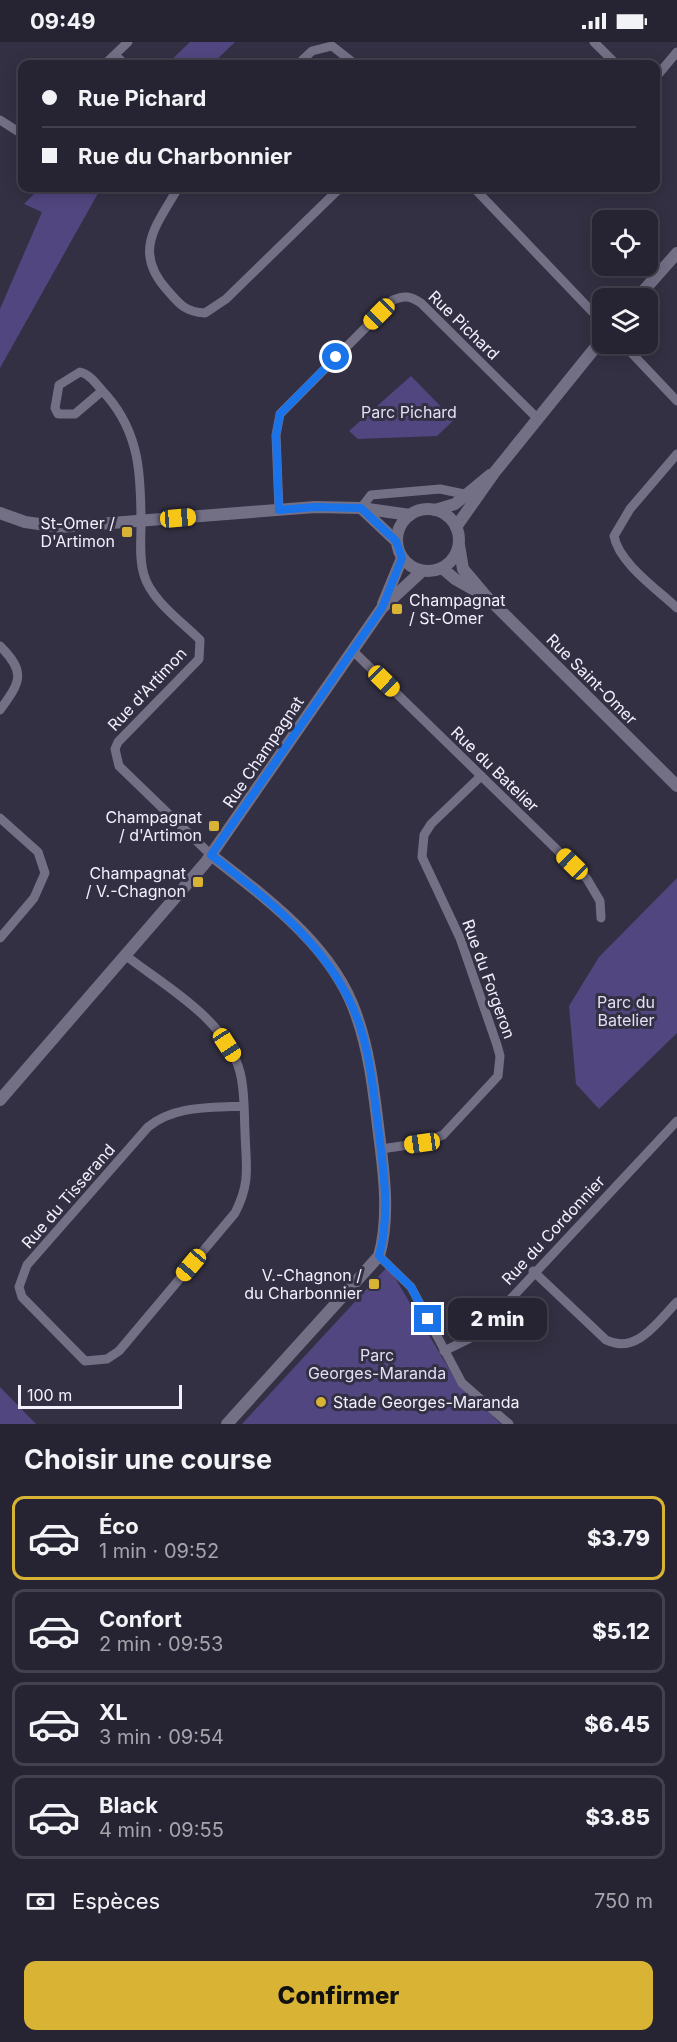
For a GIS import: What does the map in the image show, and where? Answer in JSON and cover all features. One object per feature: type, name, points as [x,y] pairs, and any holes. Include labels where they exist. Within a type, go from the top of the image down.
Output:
[{"type":"street","points":[[109,60],[128,42]]},
{"type":"street","points":[[594,42],[612,60]]},
{"type":"street","points":[[302,60],[312,51],[332,46],[351,60]]},
{"type":"street","points":[[660,72],[677,52]]},
{"type":"street","points":[[115,55],[121,60]]},
{"type":"street","points":[[0,120],[18,131]]},
{"type":"street","points":[[176,192],[151,240],[148,255],[150,267],[154,276],[183,309],[206,313],[226,299],[336,192]]},
{"type":"street","points":[[478,192],[592,311]]},
{"type":"street","points":[[646,288],[677,253]]},
{"type":"street","name":"Rue Pichard","points":[[279,510],[276,435],[280,414],[393,300],[402,296],[411,296],[421,303],[538,419]]},
{"type":"street","points":[[456,527],[494,473],[592,352]]},
{"type":"street","points":[[632,354],[677,401]]},
{"type":"street","name":"Rue d'Artimon","points":[[102,391],[75,414],[58,414],[55,408],[59,385],[73,374],[88,375],[102,391],[134,438],[144,576],[151,590],[200,640],[201,649],[194,664],[118,742],[115,758],[119,766],[211,855]]},
{"type":"street","points":[[677,454],[630,509],[614,536],[616,547],[623,558],[677,608]]},
{"type":"street","points":[[396,541],[398,531],[410,514],[417,510],[435,510],[454,504],[494,473]]},
{"type":"street","points":[[361,508],[370,495],[440,489],[464,494]]},
{"type":"street","points":[[0,513],[25,522],[60,527],[315,507],[361,508],[410,514]]},
{"type":"street","points":[[361,508],[396,541],[402,558],[414,568],[422,571],[442,568],[450,562],[459,545],[456,527],[451,519],[435,510]]},
{"type":"street","name":"Rue Saint-Omer","points":[[459,545],[463,569],[485,595],[677,786]]},
{"type":"street","name":"Rue Champagnat","points":[[382,608],[402,558]]},
{"type":"street","name":"Rue Saint-Omer","points":[[442,568],[455,579],[485,595]]},
{"type":"street","name":"Rue Champagnat","points":[[0,1100],[211,855],[382,608],[422,571]]},
{"type":"street","points":[[0,646],[15,663],[19,675],[16,687],[0,710]]},
{"type":"street","name":"Rue du Batelier","points":[[352,650],[587,879],[600,901],[602,918]]},
{"type":"street","name":"Rue du Forgeron","points":[[381,1149],[422,1143],[443,1136],[498,1076],[500,1056],[470,964],[422,857],[424,835],[431,824],[481,776]]},
{"type":"street","points":[[0,818],[38,852],[45,873],[34,898],[0,938]]},
{"type":"street","points":[[211,855],[299,929],[318,950],[345,987],[364,1039],[381,1149],[384,1233],[379,1256],[227,1424]]},
{"type":"street","name":"Rue du Tisserand","points":[[125,955],[205,1017],[220,1034],[234,1056],[241,1073],[243,1106],[247,1186],[235,1213],[119,1352],[107,1359],[85,1361],[22,1297],[19,1287],[27,1265],[148,1127],[161,1116],[179,1111],[243,1106]]},
{"type":"street","name":"Rue du Cordonnier","points":[[444,1351],[477,1335],[534,1271],[677,1121]]},
{"type":"street","points":[[379,1256],[411,1287],[462,1383],[509,1424]]},
{"type":"street","points":[[534,1271],[606,1340],[614,1344],[634,1342],[645,1335],[677,1302]]},
{"type":"green space","points":[[190,42],[235,42],[216,60],[171,60]]},
{"type":"green space","points":[[36,192],[99,192],[0,368],[0,309],[42,212],[24,204]]},
{"type":"green space","name":"Parc Pichard","points":[[411,376],[454,420],[437,436],[358,439],[349,431]]},
{"type":"green space","name":"Parc du Batelier","points":[[677,878],[677,1033],[599,1109],[576,1084],[569,1006],[599,957]]},
{"type":"green space","name":"Parc Georges-Maranda","points":[[388,1266],[458,1384],[501,1424],[242,1424]]},
{"type":"green space","points":[[0,1387],[36,1424],[0,1424]]},
{"type":"place","name":"St-Omer / D'Artimon","points":[[127,532]]},
{"type":"place","name":"Champagnat / St-Omer","points":[[397,609]]},
{"type":"place","name":"Champagnat / d'Artimon","points":[[214,826]]},
{"type":"place","name":"Champagnat / V.-Chagnon","points":[[198,882]]},
{"type":"place","name":"V.-Chagnon / du Charbonnier","points":[[374,1284]]},
{"type":"place","name":"Stade Georges-Maranda","points":[[321,1402]]},
{"type":"route","points":[[336,357],[289,403],[277,422],[279,510],[315,507],[361,508],[396,541],[402,558],[382,608],[211,855],[299,929],[318,950],[345,987],[364,1039],[376,1109],[381,1149],[384,1216],[383,1242],[379,1256],[388,1262],[411,1287],[428,1319]]}]
